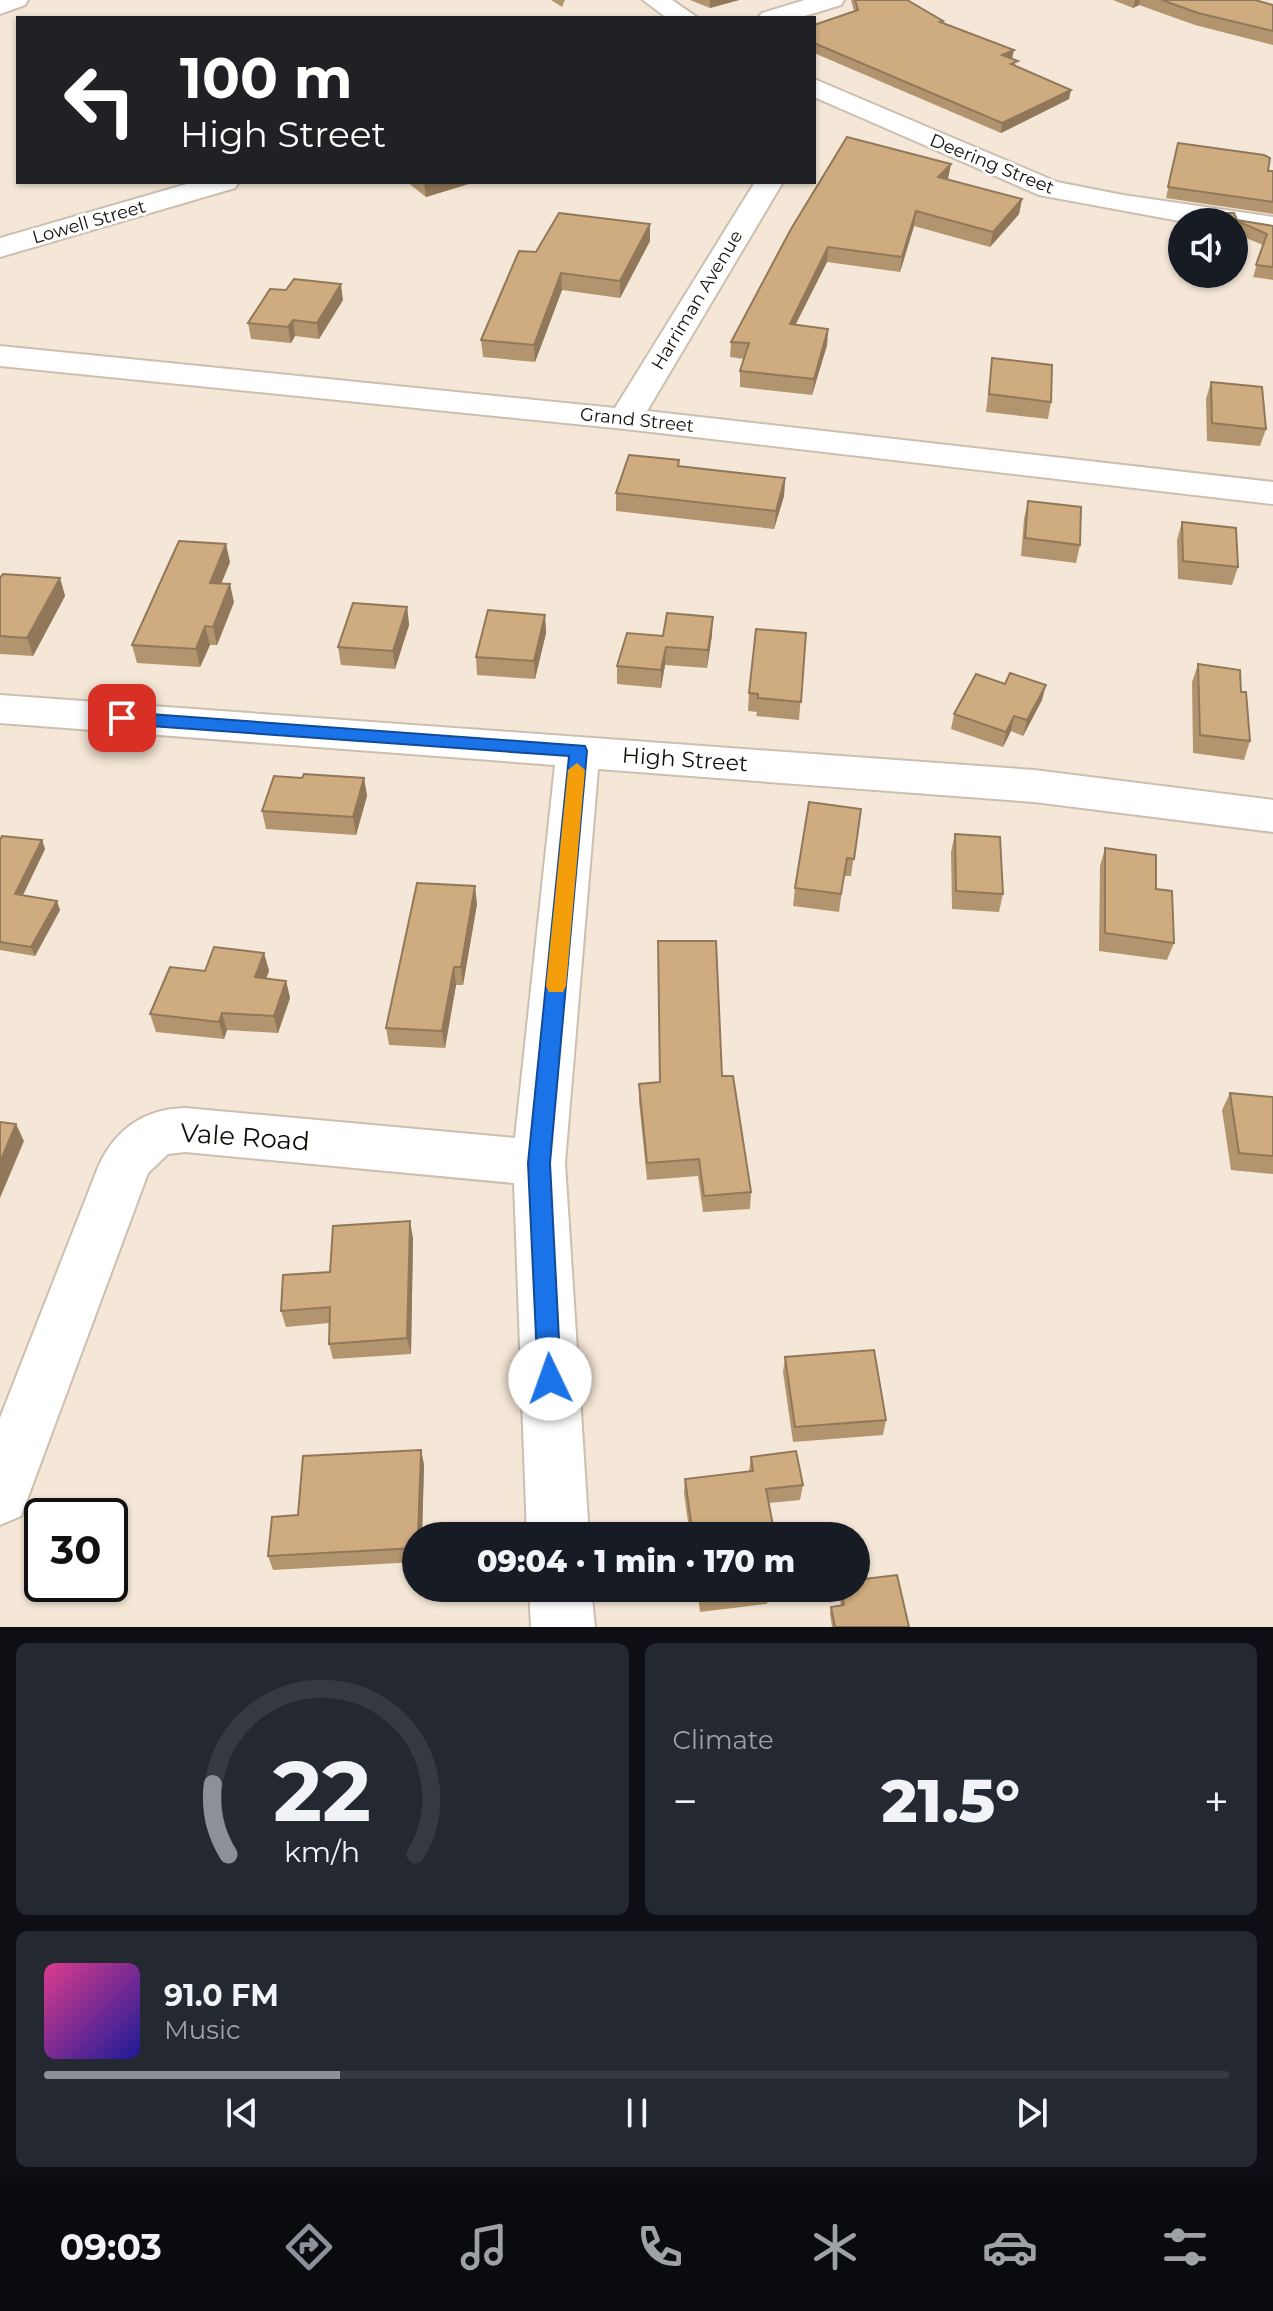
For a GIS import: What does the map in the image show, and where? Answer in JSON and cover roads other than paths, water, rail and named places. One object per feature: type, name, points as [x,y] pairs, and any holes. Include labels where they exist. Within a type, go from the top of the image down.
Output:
[{"type":"street","points":[[0,7],[16,0]]},
{"type":"street","points":[[655,0],[682,16]]},
{"type":"street","points":[[778,16],[832,0]]},
{"type":"street","name":"Deering Street","points":[[817,95],[1049,189],[1123,204],[1273,226]]},
{"type":"street","name":"Lowell Street","points":[[0,248],[218,184]]},
{"type":"street","name":"Harriman Avenue","points":[[625,419],[768,184]]},
{"type":"street","name":"Grand Street","points":[[0,356],[625,419],[1273,493]]},
{"type":"street","name":"High Street","points":[[0,709],[1034,786],[1273,816]]},
{"type":"street","points":[[557,1522],[539,1163],[578,751]]},
{"type":"street","name":"Vale Road","points":[[0,1495],[125,1165],[134,1150],[149,1138],[167,1131],[185,1130],[539,1163]]},
{"type":"street","points":[[561,1602],[563,1627]]}]
